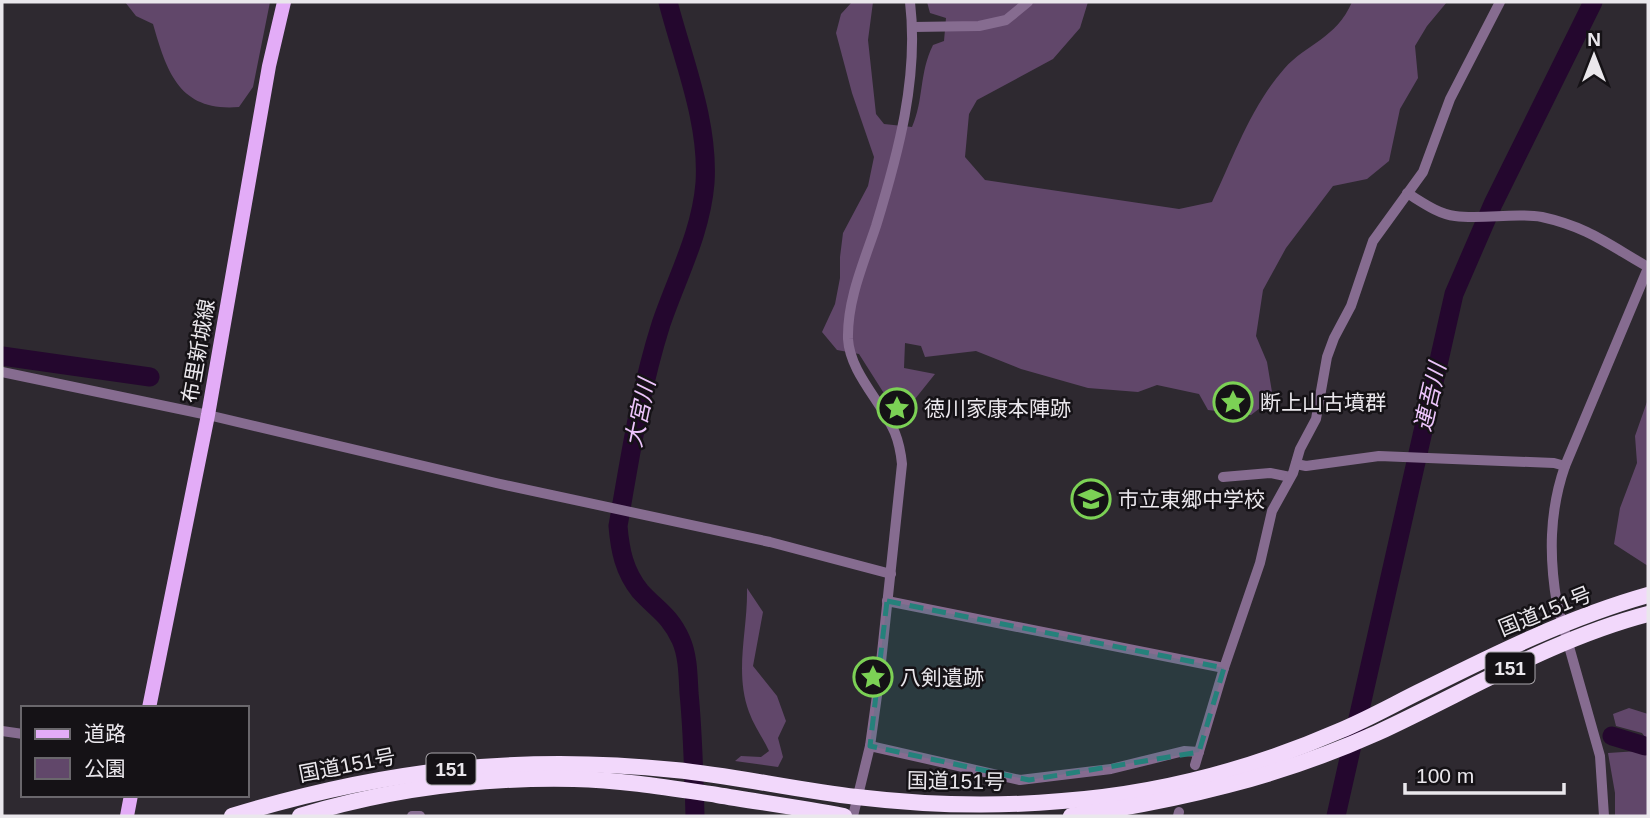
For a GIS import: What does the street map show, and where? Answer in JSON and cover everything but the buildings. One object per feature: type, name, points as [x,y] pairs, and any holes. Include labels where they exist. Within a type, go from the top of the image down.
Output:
[{"type":"highway","name":"国道151号","points":[[232,816],[340,786],[463,768],[563,764],[675,770],[857,797],[926,802],[1020,803],[1106,797],[1158,788],[1241,768],[1340,731],[1562,624],[1648,595]]},
{"type":"highway","name":"国道151号","points":[[1071,816],[1207,792],[1338,749],[1567,642],[1648,614]]},
{"type":"highway","name":"国道151号","points":[[300,816],[384,794],[464,783],[575,779],[675,788],[844,816]]},
{"type":"main road","name":"布里新城線","points":[[149,706],[208,415],[269,66],[284,2]]},
{"type":"main road","points":[[127,816],[131,797]]},
{"type":"street","points":[[853,816],[870,746],[902,464],[896,434],[853,360],[848,342],[849,321],[854,292],[891,177],[907,106],[913,27],[910,2]]},
{"type":"street","points":[[913,27],[979,26],[1006,20],[1028,2]]},
{"type":"street","points":[[1195,765],[1224,668],[1260,563],[1272,512],[1316,419],[1327,357],[1334,338],[1351,306],[1373,241],[1430,157],[1450,99],[1500,2]]},
{"type":"street","points":[[1407,193],[1438,211],[1454,216],[1538,216],[1576,226],[1601,237],[1648,267],[1565,466],[1559,485],[1551,536],[1553,582],[1562,624],[1600,756],[1605,816]]},
{"type":"street","points":[[2,372],[208,415],[769,542],[891,574]]},
{"type":"street","points":[[1296,464],[1306,466],[1379,456],[1426,456],[1554,463],[1565,466]]},
{"type":"street","points":[[1223,477],[1270,473],[1290,477]]},
{"type":"street","points":[[887,601],[1224,668]]},
{"type":"street","points":[[2,731],[21,734]]},
{"type":"street","points":[[870,746],[1020,780],[1111,769],[1184,751],[1199,752]]},
{"type":"street","points":[[412,816],[420,816]]},
{"type":"highlighted area","points":[[887,601],[1224,668],[1199,752],[1029,780],[870,746]]},
{"type":"green space","points":[[125,2],[270,2],[253,87],[239,107],[219,107],[203,103],[179,86],[164,58],[153,24],[136,16]]},
{"type":"green space","points":[[852,2],[873,2],[868,40],[876,114],[884,124],[912,127],[929,55],[933,45],[944,41],[946,18],[930,13],[927,2],[1088,2],[1080,28],[1053,59],[977,100],[969,114],[965,157],[985,180],[1179,209],[1212,202],[1244,133],[1272,84],[1293,60],[1330,33],[1352,2],[1447,2],[1415,46],[1418,78],[1400,109],[1389,161],[1367,179],[1333,186],[1286,248],[1263,290],[1256,336],[1267,362],[1273,398],[1251,415],[1208,410],[1199,394],[1157,385],[1138,392],[1088,388],[1021,369],[976,351],[925,357],[921,346],[905,343],[904,368],[935,374],[911,404],[892,406],[859,354],[837,350],[822,332],[835,304],[843,233],[868,186],[874,157],[852,93],[836,33],[841,14]]},
{"type":"green space","points":[[1648,399],[1648,566],[1614,544],[1620,508],[1637,463],[1635,436]]},
{"type":"green space","points":[[747,588],[763,612],[753,666],[777,696],[786,721],[778,738],[783,757],[778,767],[735,761],[741,756],[761,757],[769,751],[749,712],[742,681]]},
{"type":"green space","points":[[1629,708],[1648,714],[1648,741],[1642,733],[1616,726],[1613,714]]},
{"type":"green space","points":[[1648,745],[1648,816],[1615,816],[1615,793],[1608,753],[1638,751]]},
{"type":"waterway","name":"大宮川","points":[[668,2],[699,114],[705,183],[694,237],[661,324],[647,374],[618,526],[622,552],[630,576],[640,591],[672,624],[685,652],[695,816]]},
{"type":"waterway","name":"連吾川","points":[[1336,816],[1454,294],[1493,204],[1593,2]]},
{"type":"waterway","points":[[2,356],[150,377]]},
{"type":"waterway","points":[[1612,736],[1645,746]]},
{"type":"place","name":"断上山古墳群","points":[[1233,402]]},
{"type":"place","name":"徳川家康本陣跡","points":[[897,408]]},
{"type":"place","name":"市立東郷中学校","points":[[1091,499]]},
{"type":"place","name":"八剣遺跡","points":[[873,677]]}]
